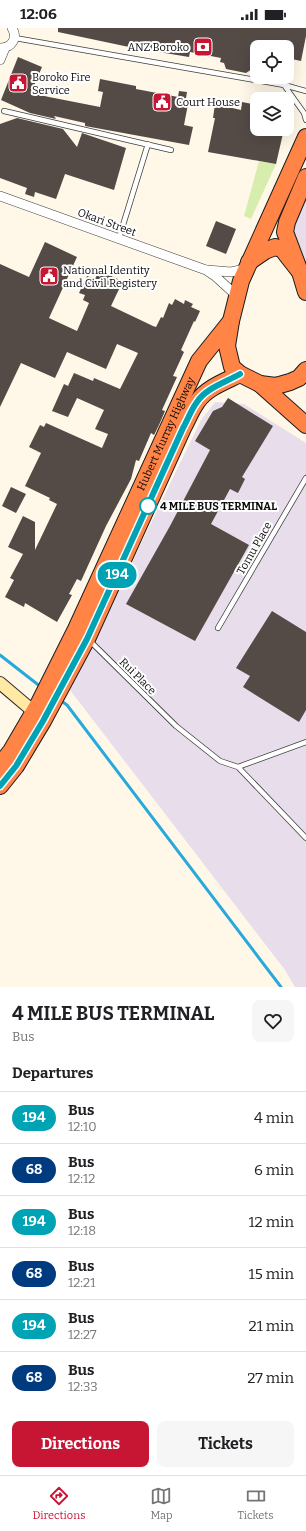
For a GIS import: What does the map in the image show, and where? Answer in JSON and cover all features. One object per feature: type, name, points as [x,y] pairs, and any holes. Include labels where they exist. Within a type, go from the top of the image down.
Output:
[{"type":"highway","points":[[306,137],[241,281],[231,321],[227,346],[232,367],[240,374],[260,384],[306,425]]},
{"type":"highway","points":[[306,177],[287,222],[285,232],[306,292]]},
{"type":"highway","points":[[247,266],[265,250],[275,247],[282,249],[300,272]]},
{"type":"highway","name":"Hubert Murray Highway","points":[[58,679],[79,622],[199,361],[231,321]]},
{"type":"highway","points":[[260,384],[276,386],[290,382],[299,378],[306,370]]},
{"type":"highway","name":"Hubert Murray Highway","points":[[0,765],[12,751],[58,679],[87,639],[183,428],[197,401],[214,387],[240,374]]},
{"type":"highway","name":"Hubert Murray Highway","points":[[0,786],[16,766],[41,706]]},
{"type":"street","points":[[0,60],[2,48],[12,44],[13,31]]},
{"type":"street","name":"Okari Street","points":[[0,196],[206,270],[238,296]]},
{"type":"street","name":"Okari Street","points":[[206,270],[231,272],[247,266]]},
{"type":"street","points":[[0,682],[41,706]]},
{"type":"lane","points":[[13,31],[306,90]]},
{"type":"lane","points":[[284,85],[298,102],[306,120]]},
{"type":"lane","points":[[4,111],[171,150]]},
{"type":"lane","points":[[119,238],[148,144]]},
{"type":"lane","name":"Tomu Place","points":[[218,628],[306,478]]},
{"type":"lane","name":"Rui Place","points":[[87,639],[176,726],[220,761],[238,767]]},
{"type":"lane","points":[[306,742],[238,767],[306,838]]},
{"type":"shaded area","points":[[306,198],[306,270],[291,233]]},
{"type":"shaded area","points":[[215,402],[244,404],[306,443],[306,987],[295,987],[285,970],[70,690],[201,420]]},
{"type":"green space","points":[[259,161],[276,164],[251,219],[244,216]]},
{"type":"building","points":[[58,28],[306,28],[306,36],[301,61],[294,60],[294,40],[250,40],[250,70],[246,73],[226,69],[224,63],[220,62],[221,58],[190,52],[189,57],[129,47],[58,32]]},
{"type":"building","points":[[18,57],[42,67],[31,93],[49,97],[100,107],[103,92],[98,91],[100,79],[136,86],[136,89],[178,97],[179,91],[187,92],[186,98],[189,99],[184,125],[193,127],[189,145],[85,126],[85,123],[54,116],[56,119],[30,113],[1,100]]},
{"type":"building","points":[[242,102],[250,104],[250,136],[282,136],[276,164],[208,152],[215,118],[213,118],[215,104],[241,110]]},
{"type":"building","points":[[17,118],[63,129],[77,147],[82,133],[126,148],[114,190],[65,174],[56,199],[35,192],[34,197],[25,194],[27,188],[0,178],[0,124]]},
{"type":"building","points":[[216,221],[236,229],[226,254],[206,246]]},
{"type":"building","points":[[45,242],[77,257],[49,318],[77,331],[89,303],[83,300],[85,295],[79,293],[87,276],[95,279],[97,275],[100,277],[102,272],[120,280],[119,284],[121,285],[111,306],[153,326],[156,327],[161,317],[163,318],[169,303],[172,305],[175,299],[184,304],[185,300],[193,304],[191,307],[200,311],[181,350],[184,352],[173,376],[177,377],[162,410],[165,411],[159,425],[154,435],[151,433],[139,461],[136,460],[131,479],[106,526],[81,581],[77,579],[69,594],[72,595],[57,622],[25,603],[24,607],[5,597],[14,580],[10,578],[23,554],[8,547],[23,516],[35,522],[35,550],[57,504],[49,500],[50,498],[25,486],[41,453],[29,447],[40,425],[44,427],[46,423],[102,448],[108,434],[95,429],[104,410],[77,398],[68,417],[52,411],[64,384],[68,386],[74,373],[93,381],[94,378],[120,389],[138,353],[117,344],[106,369],[67,352],[55,378],[21,363],[0,407],[0,264],[29,277]]},
{"type":"building","points":[[228,398],[273,426],[242,477],[245,479],[238,493],[230,489],[211,524],[249,545],[195,641],[126,604],[170,526],[210,450],[195,441],[213,411],[222,407]]},
{"type":"building","points":[[11,487],[26,494],[16,513],[2,506]]},
{"type":"building","points":[[272,611],[306,632],[306,710],[299,722],[243,687],[250,676],[236,668]]},
{"type":"waterway","points":[[0,655],[41,687]]},
{"type":"waterway","points":[[60,700],[67,705],[281,987]]},
{"type":"bus line","name":"194","points":[[0,786],[16,766],[52,706],[63,682],[87,639],[183,428],[197,401],[214,387],[240,374]]},
{"type":"place","name":"ANZ Boroko","points":[[203,47]]},
{"type":"place","name":"Boroko Fire Service","points":[[18,83]]},
{"type":"place","name":"Court House","points":[[162,102]]},
{"type":"place","name":"National Identity and Civil Registery","points":[[49,276]]},
{"type":"place","name":"4 MILE BUS TERMINAL","points":[[148,506]]}]
